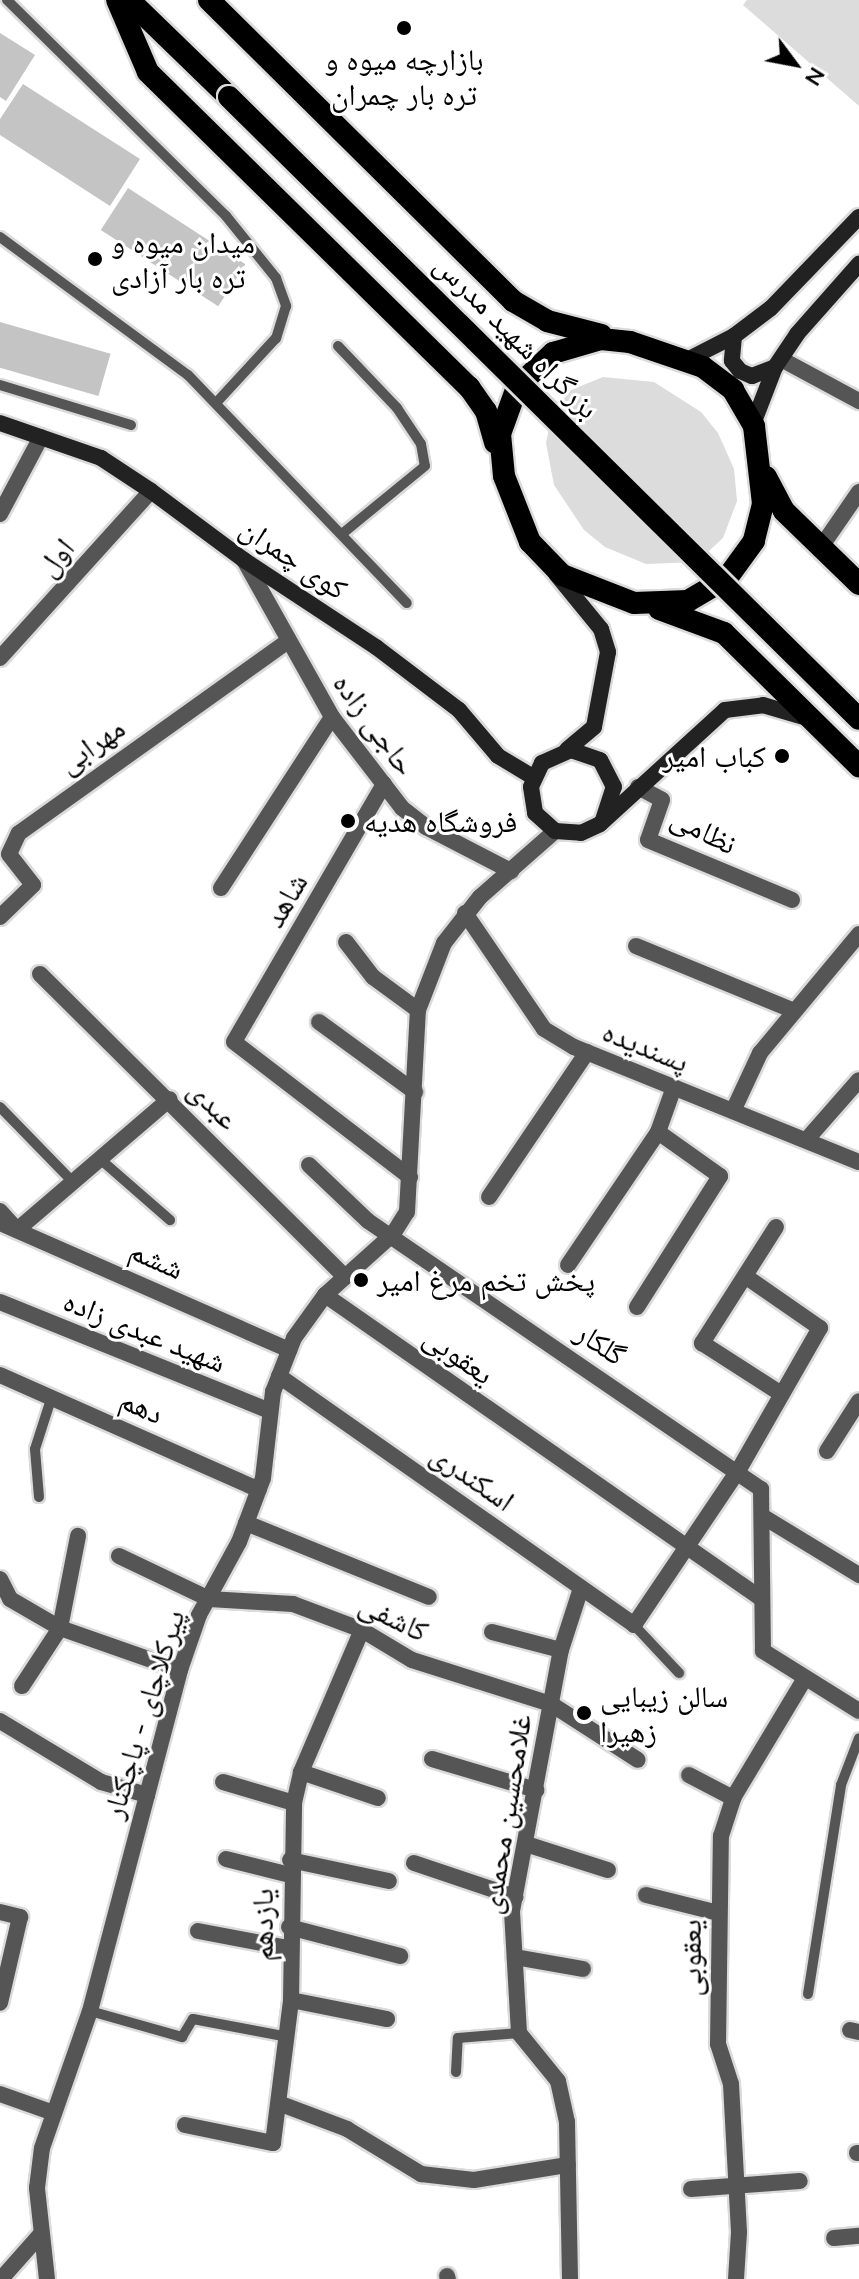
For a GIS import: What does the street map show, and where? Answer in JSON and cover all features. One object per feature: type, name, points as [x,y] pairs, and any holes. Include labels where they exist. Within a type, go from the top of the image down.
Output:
[{"type":"highway","points":[[117,0],[148,72],[476,395],[486,411],[523,529],[544,561],[575,583],[720,630],[859,766]]},
{"type":"highway","name":"بزرگراه شهید مدرس","points":[[129,0],[859,719]]},
{"type":"highway","name":"بزرگراه شهید مدرس","points":[[217,3],[517,304],[555,324],[630,342]]},
{"type":"highway","points":[[504,476],[503,420],[531,370],[580,342],[630,342],[687,360],[733,390],[753,424],[760,465],[761,519],[738,568],[695,598],[642,604]]},
{"type":"highway","points":[[760,465],[780,505],[859,584]]},
{"type":"main road","points":[[687,360],[734,336],[786,295],[859,217]]},
{"type":"main road","points":[[734,336],[729,348],[740,371],[765,375],[778,363],[811,316],[859,264]]},
{"type":"main road","points":[[753,424],[778,363]]},
{"type":"main road","name":"کوی چمران","points":[[0,423],[101,458],[151,491],[244,560],[376,647],[459,710],[498,756],[533,777]]},
{"type":"main road","points":[[544,561],[592,617],[607,646],[594,727],[567,750],[545,759],[533,777],[533,808],[555,831],[581,833],[603,820],[705,723],[732,707],[763,705],[814,721]]},
{"type":"main road","points":[[567,750],[593,755],[608,770],[614,796],[603,820]]},
{"type":"street","points":[[778,363],[859,401]]},
{"type":"street","points":[[0,514],[41,437]]},
{"type":"street","name":"اول","points":[[0,658],[151,491]]},
{"type":"street","points":[[821,547],[854,510],[859,492]]},
{"type":"street","name":"حاجی زاده","points":[[244,560],[287,642],[332,717],[384,784],[426,827],[511,871]]},
{"type":"street","name":"مهرابی","points":[[0,917],[33,885],[9,854],[19,833],[287,642]]},
{"type":"street","points":[[221,888],[332,717]]},
{"type":"street","name":"شاهد","points":[[384,784],[234,1042],[410,1177]]},
{"type":"street","name":"نظامی","points":[[638,787],[662,800],[648,840],[792,900]]},
{"type":"street","name":"پیرکلاچای - پاچکنار","points":[[47,2279],[37,2188],[54,2113],[90,2011],[180,1670],[259,1490],[270,1411],[279,1376],[289,1350],[325,1295],[393,1234],[407,1212],[418,1010],[444,943],[465,913],[555,831]]},
{"type":"street","name":"پسندیده","points":[[465,913],[544,1029],[587,1052],[808,1138],[859,1162]]},
{"type":"street","points":[[733,1111],[760,1053],[792,1010],[859,934]]},
{"type":"street","points":[[346,942],[373,977],[418,1010]]},
{"type":"street","points":[[636,946],[792,1010]]},
{"type":"street","name":"عبدی","points":[[40,974],[170,1099],[345,1277]]},
{"type":"street","points":[[319,1022],[415,1092]]},
{"type":"street","points":[[489,1197],[587,1052]]},
{"type":"street","points":[[808,1138],[859,1080]]},
{"type":"street","points":[[568,1265],[658,1132],[674,1087]]},
{"type":"street","points":[[0,1211],[17,1230],[170,1099]]},
{"type":"street","points":[[637,1307],[720,1176],[658,1132]]},
{"type":"street","name":"گلکار","points":[[309,1165],[368,1221],[393,1234],[761,1489],[759,1597],[763,1651],[805,1678]]},
{"type":"street","name":"ششم","points":[[0,1223],[289,1350]]},
{"type":"street","points":[[776,1227],[702,1343],[780,1393]]},
{"type":"street","points":[[634,1625],[738,1471],[820,1328],[745,1276]]},
{"type":"street","name":"یعقوبی","points":[[325,1295],[685,1549],[759,1597]]},
{"type":"street","name":"شهید عبدی زاده","points":[[0,1302],[270,1411]]},
{"type":"street","name":"دهم","points":[[0,1375],[259,1490]]},
{"type":"street","name":"اسکندری","points":[[279,1376],[634,1625]]},
{"type":"street","points":[[827,1451],[859,1401]]},
{"type":"street","points":[[762,1516],[859,1575]]},
{"type":"street","points":[[246,1523],[429,1597]]},
{"type":"street","points":[[22,1686],[60,1628],[78,1536]]},
{"type":"street","points":[[119,1556],[209,1599]]},
{"type":"street","points":[[0,1579],[10,1599],[60,1628],[180,1670]]},
{"type":"street","name":"غلامحسین محمدی","points":[[519,2033],[515,1897],[561,1650],[581,1588]]},
{"type":"street","name":"کاشفی","points":[[209,1599],[293,1604],[362,1630],[412,1660],[551,1704],[638,1760]]},
{"type":"street","name":"یازدهم","points":[[185,2125],[273,2143],[281,2104],[291,2000],[288,1948],[294,1803],[301,1772],[362,1630]]},
{"type":"street","points":[[492,1632],[561,1650]]},
{"type":"street","points":[[805,1678],[859,1711]]},
{"type":"street","name":"یعقوبی","points":[[736,2279],[737,2183],[731,2084],[718,2044],[721,1836],[733,1798],[805,1678]]},
{"type":"street","points":[[0,1721],[101,1782],[147,1795]]},
{"type":"street","points":[[432,1759],[536,1790]]},
{"type":"street","points":[[301,1772],[378,1798]]},
{"type":"street","points":[[689,1775],[733,1798]]},
{"type":"street","points":[[223,1782],[294,1803]]},
{"type":"street","points":[[526,1844],[608,1870]]},
{"type":"street","points":[[226,1859],[389,1881]]},
{"type":"street","points":[[414,1863],[515,1897]]},
{"type":"street","points":[[646,1895],[718,1913]]},
{"type":"street","points":[[0,1912],[20,1917],[0,2003]]},
{"type":"street","points":[[289,1927],[400,1956]]},
{"type":"street","points":[[198,1931],[288,1948]]},
{"type":"street","points":[[515,1957],[583,1969]]},
{"type":"street","points":[[291,2000],[387,2019]]},
{"type":"street","points":[[519,2033],[558,2081],[568,2165],[570,2279]]},
{"type":"street","points":[[0,2094],[54,2113]]},
{"type":"street","points":[[281,2104],[347,2129],[421,2174],[474,2180],[568,2165]]},
{"type":"street","points":[[691,2189],[737,2183],[800,2181]]},
{"type":"street","points":[[1,2279],[41,2234]]},
{"type":"street","points":[[834,2238],[859,2236]]},
{"type":"lane","points":[[7,0],[226,216],[276,278],[286,306],[276,338],[216,403]]},
{"type":"lane","points":[[0,237],[156,349],[216,403],[407,603]]},
{"type":"lane","points":[[338,346],[397,408],[421,444],[425,466],[343,533]]},
{"type":"lane","points":[[0,385],[131,425]]},
{"type":"lane","points":[[0,1107],[73,1182]]},
{"type":"lane","points":[[100,1159],[170,1220]]},
{"type":"lane","points":[[39,1497],[35,1449],[52,1396]]},
{"type":"lane","points":[[634,1625],[679,1673]]},
{"type":"lane","points":[[808,1994],[841,1785],[859,1738]]},
{"type":"lane","points":[[90,2011],[182,2037],[193,2019],[288,2037]]},
{"type":"lane","points":[[456,2072],[458,2038],[519,2033]]},
{"type":"shaded area","points":[[747,0],[859,0],[859,106],[743,5]]},
{"type":"shaded area","points":[[603,377],[654,382],[701,412],[718,433],[734,469],[737,501],[723,538],[697,562],[646,564],[605,547],[584,530],[554,485],[546,443],[552,414],[571,390]]},
{"type":"building","points":[[0,33],[35,55],[6,101],[0,97]]},
{"type":"building","points":[[23,84],[140,159],[110,206],[0,135],[0,119]]},
{"type":"building","points":[[128,188],[245,264],[218,306],[101,230]]},
{"type":"building","points":[[0,322],[111,354],[98,396],[0,368]]},
{"type":"place","name":"بازارچه میوه و تره بار چمران","points":[[404,28]]},
{"type":"place","name":"میدان میوه و تره بار آزادی","points":[[95,259]]},
{"type":"place","name":"کباب امیر","points":[[782,756]]},
{"type":"place","name":"فروشگاه هدیه","points":[[348,821]]},
{"type":"place","name":"پخش تخم مرغ امیر","points":[[361,1280]]},
{"type":"place","name":"سالن زیبایی زهیرا","points":[[584,1713]]}]
